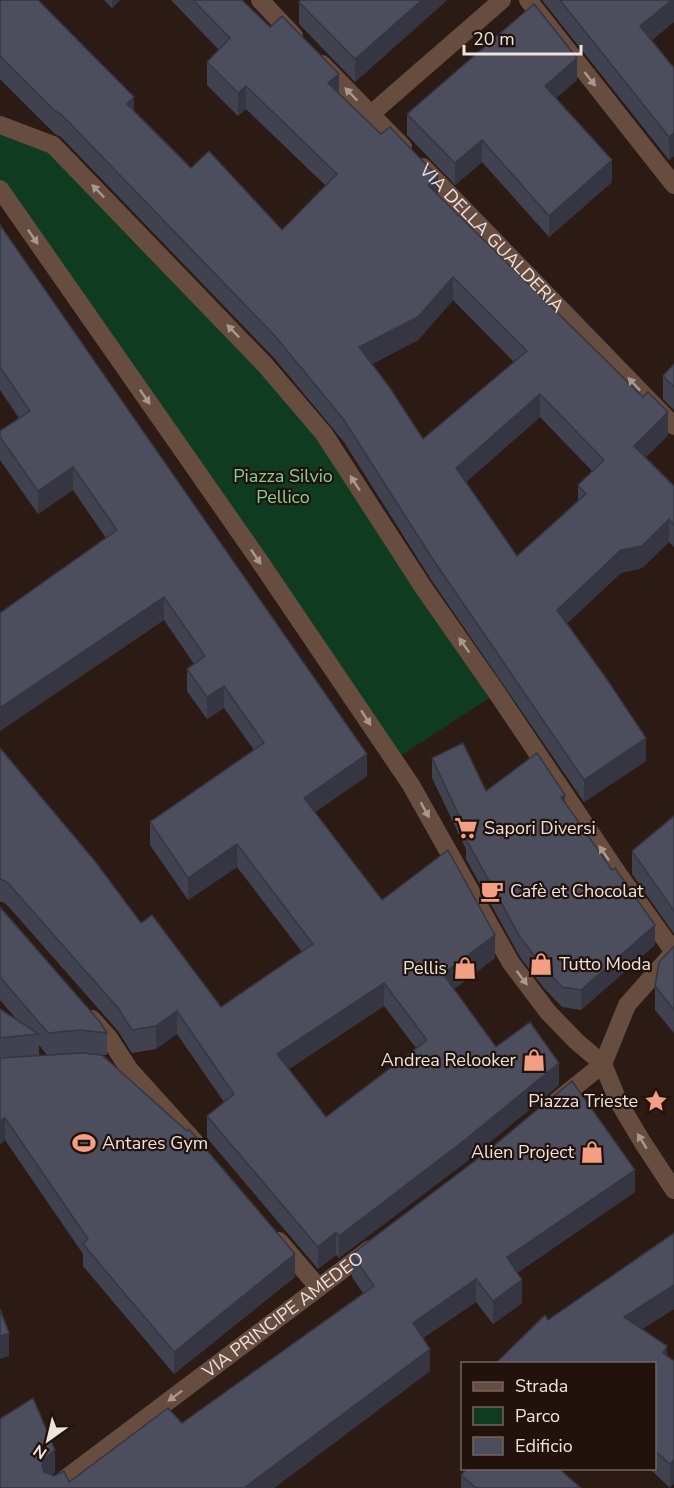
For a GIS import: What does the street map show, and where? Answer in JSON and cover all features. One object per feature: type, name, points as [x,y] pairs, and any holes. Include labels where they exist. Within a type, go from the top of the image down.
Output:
[{"type":"street","name":"VIA DELLA GUALDERIA","points":[[260,0],[674,426]]},
{"type":"street","points":[[370,114],[502,0]]},
{"type":"street","points":[[528,0],[674,185]]},
{"type":"street","points":[[0,125],[52,145],[266,366],[324,434],[423,587],[674,952],[627,1005],[603,1064],[546,1111]]},
{"type":"street","points":[[0,189],[254,553],[411,785],[511,963],[548,1012],[576,1041],[603,1064],[618,1101],[642,1143],[674,1190]]},
{"type":"street","points":[[78,1002],[109,1038],[129,1070],[203,1151]]},
{"type":"street","points":[[105,1067],[129,1070]]},
{"type":"street","points":[[265,1224],[319,1288]]},
{"type":"street","name":"VIA PRINCIPE AMEDEO","points":[[53,1488],[382,1240]]},
{"type":"green space","name":"Piazza Silvio Pellico","points":[[0,125],[41,140],[266,366],[497,693],[394,760],[0,189]]},
{"type":"building","points":[[0,0],[38,0],[134,97],[127,104],[191,168],[209,151],[282,230],[337,174],[246,86],[238,93],[207,62],[230,38],[193,0],[242,0],[270,27],[282,16],[339,74],[328,83],[381,134],[390,127],[438,177],[428,185],[643,397],[648,392],[668,412],[634,446],[674,486],[674,525],[669,519],[642,546],[621,550],[557,610],[646,738],[584,780],[432,558],[344,420],[275,336],[61,114],[55,111],[0,56]],"holes":[[[453,277],[527,351],[423,439],[390,388],[359,347],[418,317]],[[540,394],[604,460],[578,485],[586,494],[517,556],[456,468]]]},
{"type":"building","points":[[301,0],[422,0],[355,59],[299,2]]},
{"type":"building","points":[[560,0],[672,0],[640,26],[674,68],[674,133],[669,137]]},
{"type":"building","points":[[534,4],[577,58],[545,86],[612,160],[549,216],[482,140],[455,163],[407,114]]},
{"type":"building","points":[[0,225],[367,754],[304,798],[382,900],[448,850],[495,935],[443,974],[496,1047],[530,1022],[559,1063],[466,1139],[339,1236],[336,1232],[318,1247],[207,1116],[234,1094],[177,1011],[156,1026],[132,1030],[118,1008],[8,883],[0,879],[0,748],[94,860],[141,923],[152,915],[221,1007],[313,944],[237,844],[188,878],[150,822],[264,743],[224,686],[207,697],[187,669],[205,656],[164,597],[0,708],[0,613],[117,530],[73,467],[38,491],[0,437],[0,431],[30,411],[0,367]],"holes":[[[384,983],[427,1040],[326,1117],[277,1054]]]},
{"type":"building","points":[[674,364],[674,387],[663,376]]},
{"type":"building","points":[[463,743],[486,791],[537,753],[565,795],[561,797],[612,870],[615,868],[655,925],[581,990],[562,987],[520,937],[466,839],[469,837],[432,758]]},
{"type":"building","points":[[674,816],[674,911],[632,851]]},
{"type":"building","points":[[0,907],[107,1033],[81,1030],[48,1033],[0,977]]},
{"type":"building","points":[[674,946],[674,1010],[655,986],[659,962]]},
{"type":"building","points":[[0,1009],[39,1034],[0,1038]]},
{"type":"building","points":[[82,1053],[102,1055],[187,1131],[189,1129],[295,1254],[174,1352],[83,1244],[88,1239],[5,1118],[0,1121],[0,1058]]},
{"type":"building","points":[[572,1081],[635,1170],[507,1257],[522,1280],[493,1301],[476,1279],[413,1323],[430,1349],[244,1488],[0,1488],[0,1419],[33,1398],[55,1450],[43,1460],[44,1472],[54,1476],[64,1471],[69,1482],[168,1408],[182,1423],[374,1286],[352,1254],[480,1157]]},
{"type":"building","points":[[674,1233],[674,1285],[624,1317],[667,1346],[663,1353],[674,1361],[674,1460],[670,1464],[656,1452],[656,1362],[497,1362],[545,1315],[548,1320]]},
{"type":"building","points":[[0,1309],[9,1333],[0,1336]]},
{"type":"building","points":[[466,1470],[560,1470],[581,1488],[476,1488],[461,1475]]},
{"type":"place","name":"Sapori Diversi","points":[[466,828]]},
{"type":"place","name":"Cafè et Chocolat","points":[[492,891]]},
{"type":"place","name":"Tutto Moda","points":[[541,964]]},
{"type":"place","name":"Pellis","points":[[465,968]]},
{"type":"place","name":"Andrea Relooker","points":[[534,1060]]},
{"type":"place","name":"Piazza Trieste","points":[[656,1101]]},
{"type":"place","name":"Antares Gym","points":[[84,1143]]},
{"type":"place","name":"Alien Project","points":[[592,1152]]}]
